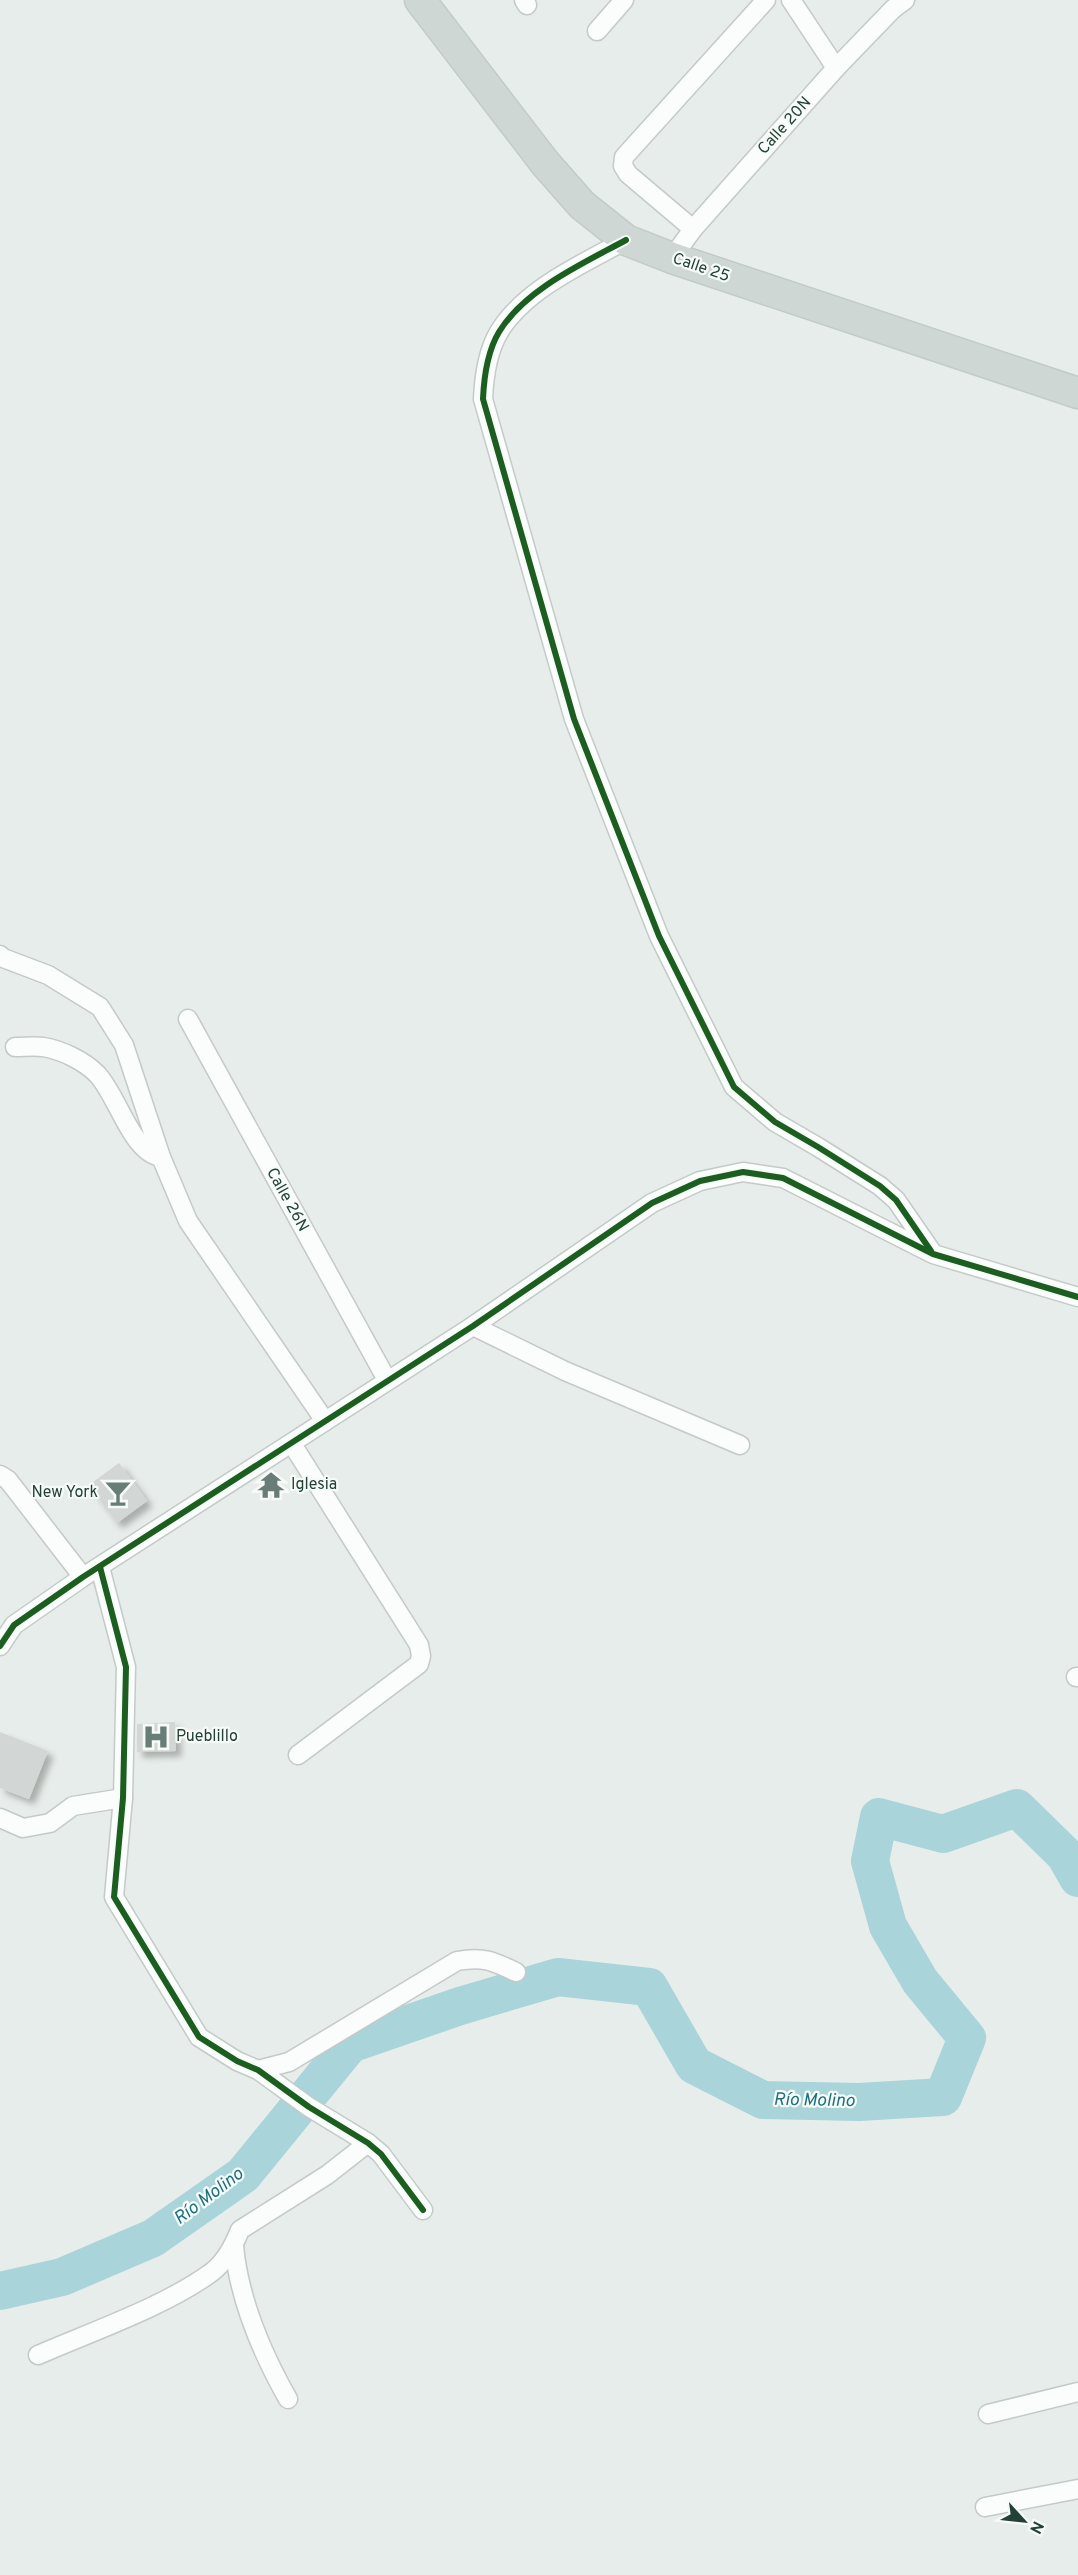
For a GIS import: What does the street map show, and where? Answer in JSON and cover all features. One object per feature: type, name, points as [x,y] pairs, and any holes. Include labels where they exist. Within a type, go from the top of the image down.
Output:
[{"type":"main road","name":"Calle 25","points":[[420,0],[545,163],[582,205],[626,240],[672,258],[1078,393]]},
{"type":"street","points":[[597,31],[624,0]]},
{"type":"street","points":[[693,229],[628,174],[623,166],[624,157],[766,0]]},
{"type":"street","points":[[791,0],[836,68]]},
{"type":"street","name":"Calle 20N","points":[[672,258],[693,229],[836,68],[893,9],[905,0]]},
{"type":"street","points":[[626,240],[555,278],[519,308],[499,332],[484,370],[483,399],[574,719],[659,936],[734,1087],[775,1122],[880,1186],[896,1200],[933,1254]]},
{"type":"street","points":[[0,955],[48,975],[100,1007],[124,1045],[161,1157],[188,1221],[325,1421]]},
{"type":"street","name":"Calle 26N","points":[[188,1020],[387,1380]]},
{"type":"street","points":[[15,1047],[43,1047],[69,1055],[96,1073],[108,1088],[141,1148],[151,1155],[161,1157]]},
{"type":"street","points":[[0,1646],[14,1625],[83,1577],[473,1326],[652,1203],[700,1180],[743,1172],[783,1178],[933,1254],[1078,1297]]},
{"type":"street","points":[[473,1326],[565,1371],[740,1444]]},
{"type":"street","points":[[292,1444],[419,1645],[421,1656],[419,1664],[298,1755]]},
{"type":"street","points":[[0,1475],[8,1480],[83,1577]]},
{"type":"street","points":[[100,1567],[126,1667],[123,1798],[114,1897],[199,2037],[237,2061],[258,2070],[292,2096],[368,2143],[381,2154],[423,2210]]},
{"type":"street","points":[[0,1818],[23,1828],[50,1823],[73,1806],[123,1798]]},
{"type":"street","points":[[258,2070],[290,2062],[457,1961],[477,1957],[516,1972]]},
{"type":"street","points":[[38,2355],[167,2298],[214,2271],[234,2246],[240,2230],[327,2175],[368,2143]]},
{"type":"street","points":[[234,2246],[236,2264],[248,2309],[288,2399]]},
{"type":"street","points":[[988,2414],[1078,2392]]},
{"type":"street","points":[[985,2507],[1078,2489]]},
{"type":"building","name":"New York","points":[[119,1463],[147,1501],[117,1523],[89,1485]]},
{"type":"building","name":"Pueblillo","points":[[175,1722],[176,1751],[137,1752],[137,1724]]},
{"type":"building","points":[[0,1732],[48,1751],[29,1799],[0,1788]]},
{"type":"waterway","name":"Río Molino","points":[[0,2291],[62,2277],[153,2238],[243,2175],[350,2044],[460,2006],[558,1977],[649,1987],[694,2065],[763,2100],[859,2102],[943,2097],[967,2038],[920,1981],[888,1926],[870,1861],[879,1817],[943,1834],[1017,1808],[1065,1855],[1078,1878]]},
{"type":"cycle path","points":[[626,240],[556,278],[524,303],[499,332],[489,356],[484,382],[483,399],[574,719],[659,936],[734,1087],[775,1122],[880,1186],[896,1200],[931,1251]]},
{"type":"cycle path","points":[[0,1646],[14,1625],[83,1577],[473,1326],[652,1203],[700,1181],[743,1172],[783,1178],[933,1254],[1078,1297]]},
{"type":"cycle path","points":[[100,1567],[126,1667],[123,1798],[114,1897],[199,2037],[237,2061],[258,2070],[309,2107],[368,2143],[381,2154],[423,2210]]},
{"type":"place","name":"Iglesia","points":[[271,1485]]},
{"type":"place","name":"New York","points":[[118,1493]]},
{"type":"place","name":"Pueblillo","points":[[156,1737]]}]
